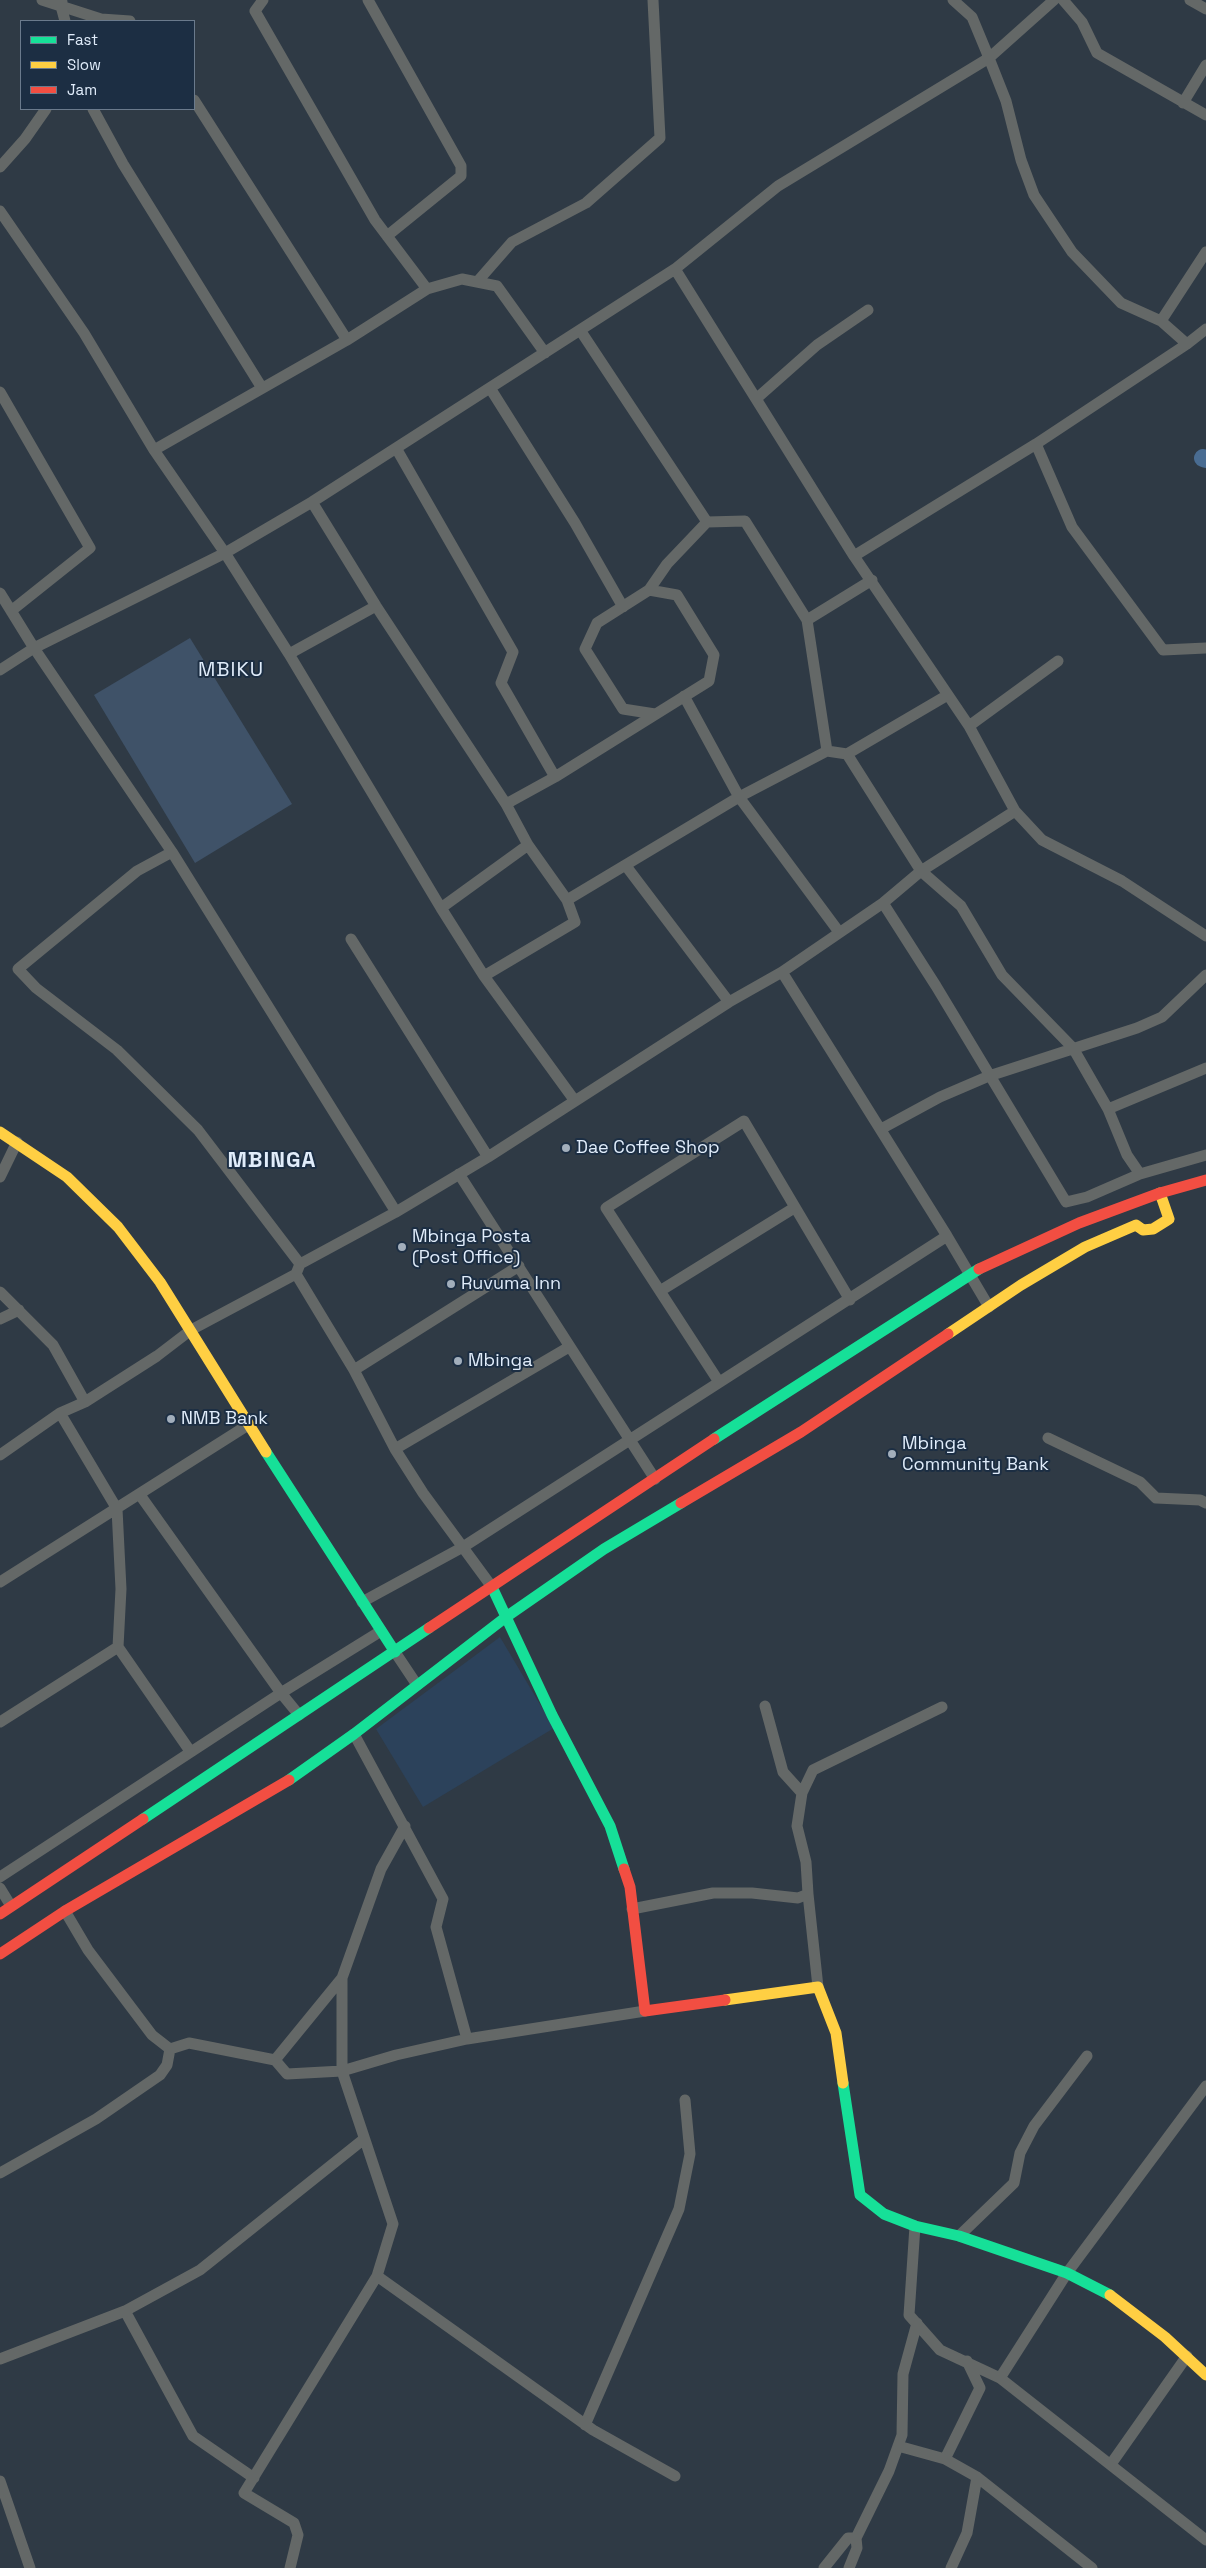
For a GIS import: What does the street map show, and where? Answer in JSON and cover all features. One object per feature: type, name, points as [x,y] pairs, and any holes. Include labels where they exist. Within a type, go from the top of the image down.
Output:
[{"type":"street","points":[[42,0],[62,3],[100,20]]},
{"type":"street","points":[[263,0],[255,11],[375,220],[427,289]]},
{"type":"street","points":[[368,0],[462,166],[461,176],[387,236]]},
{"type":"street","points":[[477,282],[512,242],[586,203],[660,138],[653,0]]},
{"type":"street","points":[[953,0],[972,18],[989,58],[1006,101],[1021,160],[1034,195],[1072,252],[1121,303],[1161,321],[1187,344]]},
{"type":"street","points":[[0,670],[34,648],[225,553],[312,502],[675,269],[778,186],[989,58],[1054,0]]},
{"type":"street","points":[[1063,0],[1082,22],[1097,53],[1206,115]]},
{"type":"street","points":[[1190,0],[1206,9]]},
{"type":"street","points":[[62,3],[65,20]]},
{"type":"street","points":[[1184,103],[1206,64]]},
{"type":"street","points":[[195,102],[347,340]]},
{"type":"street","points":[[0,167],[25,139],[45,110]]},
{"type":"street","points":[[94,110],[123,164],[262,388]]},
{"type":"street","points":[[0,211],[84,333],[154,450],[225,553],[289,654],[441,908],[484,976],[575,1101]]},
{"type":"street","points":[[1161,321],[1206,252]]},
{"type":"street","points":[[675,269],[854,556],[872,580],[946,696],[969,726],[1015,811],[1042,840],[1122,881],[1206,936]]},
{"type":"street","points":[[154,450],[347,340],[427,289],[462,279],[497,286],[545,353]]},
{"type":"street","points":[[756,399],[817,345],[868,310]]},
{"type":"street","points":[[580,330],[707,522]]},
{"type":"street","points":[[854,556],[1036,444],[1205,332]]},
{"type":"street","points":[[490,388],[575,524],[623,607]]},
{"type":"street","points":[[0,392],[90,548],[11,611]]},
{"type":"street","points":[[1036,444],[1072,527],[1162,650],[1206,648]]},
{"type":"street","points":[[396,448],[513,652],[501,683],[555,777]]},
{"type":"street","points":[[312,502],[376,606],[506,804],[528,846],[568,900],[575,922],[484,976]]},
{"type":"street","points":[[655,714],[623,709],[585,649],[597,623],[649,590],[668,564],[707,522],[745,521],[807,620],[827,751]]},
{"type":"street","points":[[807,620],[872,580]]},
{"type":"street","points":[[506,804],[555,777],[709,681],[714,655],[677,595],[649,590]]},
{"type":"street","points":[[0,593],[34,648],[172,852],[396,1212]]},
{"type":"street","points":[[289,654],[376,606]]},
{"type":"street","points":[[969,726],[1058,661]]},
{"type":"street","points":[[684,696],[739,797],[839,932]]},
{"type":"street","points":[[568,900],[739,797],[827,751],[847,754],[946,696]]},
{"type":"street","points":[[847,754],[921,871],[962,906],[1002,975],[1073,1048],[1108,1109],[1127,1155],[1140,1174]]},
{"type":"street","points":[[0,1454],[60,1413],[85,1402],[158,1356],[191,1330],[488,1157],[729,1002],[782,972],[883,903],[921,871],[1015,811]]},
{"type":"street","points":[[441,908],[528,846]]},
{"type":"street","points":[[172,852],[137,871],[18,969],[36,988],[117,1050],[198,1130],[298,1269],[396,1449],[423,1493],[492,1587],[552,1716],[610,1826],[630,1887],[645,2011]]},
{"type":"street","points":[[626,866],[729,1002]]},
{"type":"street","points":[[883,903],[936,986],[1066,1202],[1087,1197],[1140,1174],[1206,1155]]},
{"type":"street","points":[[351,939],[488,1157]]},
{"type":"street","points":[[782,972],[881,1129],[989,1307]]},
{"type":"street","points":[[881,1129],[940,1097],[989,1076],[1137,1028],[1162,1017],[1206,975]]},
{"type":"street","points":[[1108,1109],[1206,1068]]},
{"type":"street","points":[[719,1382],[606,1208],[744,1121],[850,1300]]},
{"type":"street","points":[[0,1132],[67,1177],[118,1227],[160,1282],[248,1426],[417,1685]]},
{"type":"street","points":[[0,1177],[17,1142]]},
{"type":"street","points":[[459,1174],[628,1440],[655,1479]]},
{"type":"street","points":[[0,1914],[655,1479],[969,1274],[1079,1223],[1160,1193],[1206,1180]]},
{"type":"street","points":[[0,1954],[65,1911],[283,1784],[354,1734],[506,1617],[604,1549],[801,1432],[989,1307],[1085,1247],[1124,1228],[1136,1225],[1144,1230],[1153,1228],[1169,1219],[1160,1193]]},
{"type":"street","points":[[660,1291],[794,1208]]},
{"type":"street","points":[[362,1602],[463,1547],[947,1236]]},
{"type":"street","points":[[354,1370],[519,1266]]},
{"type":"street","points":[[0,1292],[53,1346],[85,1402]]},
{"type":"street","points":[[0,1319],[19,1310]]},
{"type":"street","points":[[396,1449],[569,1347]]},
{"type":"street","points":[[60,1413],[117,1509],[120,1589],[118,1647],[190,1751]]},
{"type":"street","points":[[0,1582],[248,1426]]},
{"type":"street","points":[[1048,1438],[1140,1482],[1156,1498],[1200,1500],[1206,1503]]},
{"type":"street","points":[[140,1495],[281,1693],[299,1715]]},
{"type":"street","points":[[0,1877],[190,1751],[381,1631]]},
{"type":"street","points":[[0,1722],[118,1647]]},
{"type":"street","points":[[765,1706],[783,1772],[802,1793]]},
{"type":"street","points":[[942,1707],[812,1770],[802,1793],[797,1826],[806,1862],[818,1988],[836,2033],[860,2195],[884,2214],[914,2226],[959,2236],[1067,2273],[1117,2298],[1187,2356],[1206,2375]]},
{"type":"street","points":[[354,1734],[443,1899],[436,1927],[467,2039]]},
{"type":"street","points":[[275,2060],[342,1978],[381,1869],[405,1826]]},
{"type":"street","points":[[0,1888],[12,1906]]},
{"type":"street","points":[[632,1909],[714,1893],[752,1893],[798,1898],[808,1894]]},
{"type":"street","points":[[65,1911],[88,1950],[152,2035],[170,2049]]},
{"type":"street","points":[[290,2568],[298,2536],[294,2523],[244,2494],[377,2276],[393,2224],[342,2071],[342,1978]]},
{"type":"street","points":[[170,2049],[189,2043],[275,2060],[286,2074],[342,2071],[396,2055],[467,2039],[645,2011],[818,1988]]},
{"type":"street","points":[[0,2173],[96,2119],[160,2075],[167,2064],[170,2049]]},
{"type":"street","points":[[959,2236],[1014,2183],[1020,2153],[1034,2126],[1087,2056]]},
{"type":"street","points":[[1000,2378],[1067,2273],[1206,2086]]},
{"type":"street","points":[[585,2425],[679,2209],[690,2154],[685,2100]]},
{"type":"street","points":[[0,2359],[125,2311],[200,2270],[364,2139]]},
{"type":"street","points":[[914,2226],[909,2315],[940,2350],[1000,2378],[1206,2540]]},
{"type":"street","points":[[377,2276],[585,2425],[675,2476]]},
{"type":"street","points":[[125,2311],[194,2436],[254,2478]]},
{"type":"street","points":[[849,2568],[857,2548],[856,2538],[889,2471],[902,2435],[903,2374],[917,2323]]},
{"type":"street","points":[[1111,2464],[1187,2356]]},
{"type":"street","points":[[945,2459],[980,2388],[967,2361]]},
{"type":"street","points":[[898,2446],[945,2459],[977,2478],[1092,2568]]},
{"type":"street","points":[[951,2568],[967,2533],[977,2478]]},
{"type":"street","points":[[0,2481],[4,2507],[30,2568]]},
{"type":"street","points":[[824,2568],[848,2538],[856,2538]]},
{"type":"shaded area","points":[[190,638],[292,804],[195,863],[94,695]]},
{"type":"shaded area","points":[[500,1637],[554,1728],[423,1807],[376,1729]]},
{"type":"traffic: fast","points":[[714,1439],[979,1269]]},
{"type":"traffic: fast","points":[[266,1452],[395,1652]]},
{"type":"traffic: fast","points":[[289,1780],[354,1734],[506,1617],[604,1549],[681,1503]]},
{"type":"traffic: fast","points":[[492,1587],[552,1715],[610,1826],[624,1869]]},
{"type":"traffic: fast","points":[[143,1819],[429,1628]]},
{"type":"traffic: fast","points":[[843,2083],[860,2195],[884,2214],[915,2226],[959,2236],[1067,2273],[1110,2295]]},
{"type":"traffic: slow","points":[[0,1132],[67,1177],[118,1227],[160,1282],[266,1452]]},
{"type":"traffic: slow","points":[[948,1334],[1021,1285],[1085,1247],[1136,1225],[1143,1230],[1153,1229],[1169,1219],[1160,1193]]},
{"type":"traffic: slow","points":[[725,2000],[818,1987],[836,2033],[843,2083]]},
{"type":"traffic: slow","points":[[1110,2295],[1165,2337],[1206,2375]]},
{"type":"traffic: jam","points":[[979,1269],[1079,1223],[1160,1193],[1206,1180]]},
{"type":"traffic: jam","points":[[681,1503],[801,1432],[948,1334]]},
{"type":"traffic: jam","points":[[429,1628],[714,1439]]},
{"type":"traffic: jam","points":[[0,1954],[65,1911],[289,1780]]},
{"type":"traffic: jam","points":[[0,1914],[143,1819]]},
{"type":"traffic: jam","points":[[624,1869],[630,1887],[645,2011],[725,2000]]},
{"type":"place","name":"Dae Coffee Shop","points":[[566,1148]]},
{"type":"place","name":"Mbinga Posta (Post Office)","points":[[402,1247]]},
{"type":"place","name":"Ruvuma Inn","points":[[451,1284]]},
{"type":"place","name":"Mbinga","points":[[458,1361]]},
{"type":"place","name":"NMB Bank","points":[[171,1419]]},
{"type":"place","name":"Mbinga Community Bank","points":[[892,1454]]},
{"type":"district","name":"MBIKU","points":[[231,671]]},
{"type":"district","name":"MBINGA","points":[[272,1161]]}]
